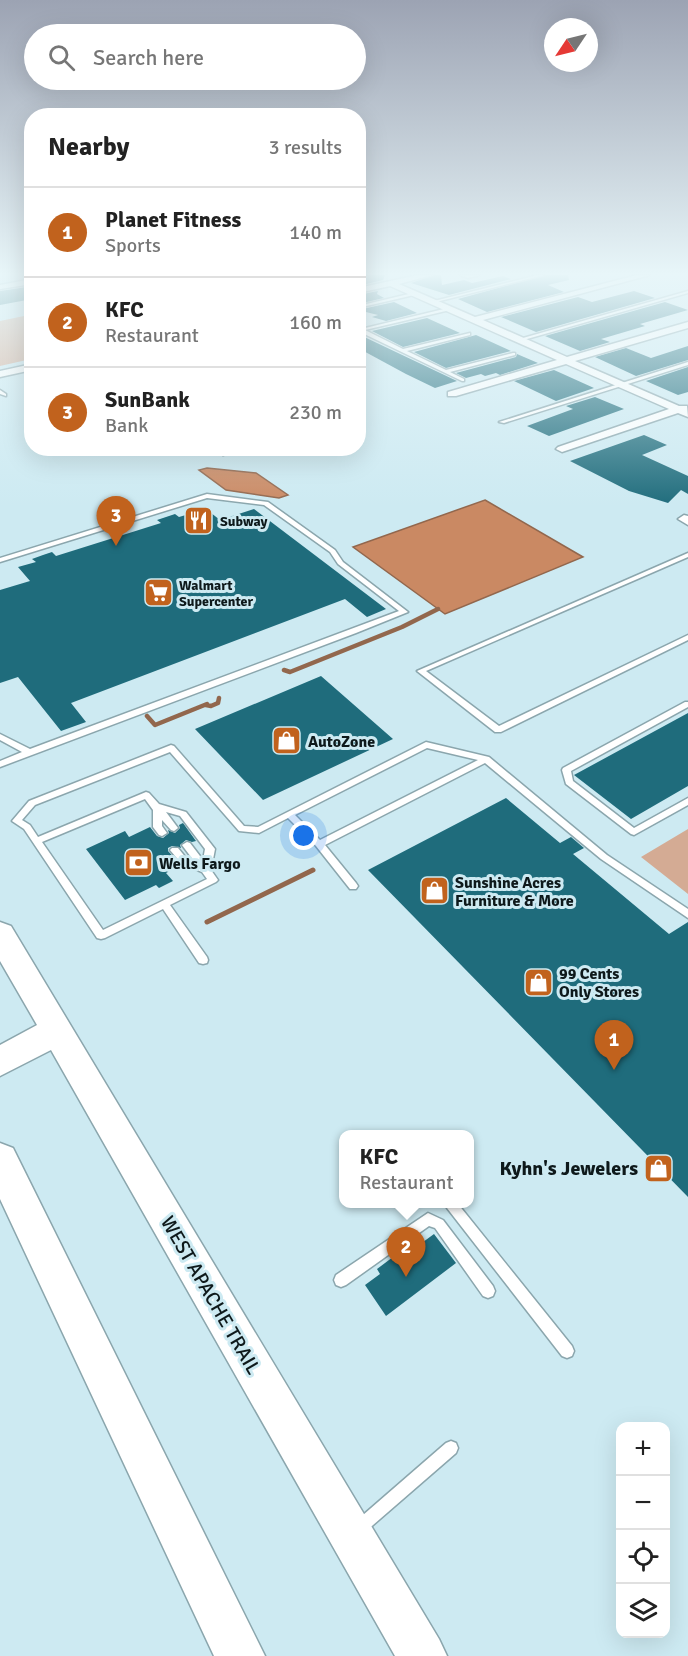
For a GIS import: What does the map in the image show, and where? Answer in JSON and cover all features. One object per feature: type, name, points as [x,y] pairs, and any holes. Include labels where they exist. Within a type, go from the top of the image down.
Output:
[{"type":"main road","name":"WEST APACHE TRAIL","points":[[0,934],[422,1656]]},
{"type":"main road","points":[[0,1061],[56,1031]]},
{"type":"main road","points":[[0,1160],[240,1656]]},
{"type":"street","points":[[547,352],[685,410]]},
{"type":"street","points":[[452,394],[596,352]]},
{"type":"street","points":[[0,374],[24,369]]},
{"type":"street","points":[[562,449],[685,410]]},
{"type":"lane","points":[[406,352],[462,380]]},
{"type":"lane","points":[[446,372],[513,354]]},
{"type":"lane","points":[[502,422],[688,363]]},
{"type":"lane","points":[[0,560],[207,496],[220,496],[266,503],[333,551],[340,563],[404,612],[279,661],[179,694],[0,764]]},
{"type":"lane","points":[[688,555],[421,671],[498,730],[688,637]]},
{"type":"lane","points":[[688,704],[566,770],[569,782],[634,832],[688,801]]},
{"type":"lane","points":[[0,737],[29,752]]},
{"type":"lane","points":[[187,845],[213,879],[101,935],[27,827],[16,821],[32,804],[171,748],[242,829],[259,830],[426,745],[486,759],[604,857],[688,914]]},
{"type":"lane","points":[[319,844],[486,759]]},
{"type":"lane","points":[[37,841],[146,795],[174,828]]},
{"type":"lane","points":[[158,807],[157,826],[162,833]]},
{"type":"lane","points":[[158,807],[183,813],[210,849],[206,870]]},
{"type":"lane","points":[[289,814],[319,844],[353,886]]},
{"type":"lane","points":[[175,850],[184,861],[206,870]]},
{"type":"lane","points":[[165,905],[203,960]]},
{"type":"lane","points":[[454,1208],[567,1351]]},
{"type":"lane","points":[[341,1280],[428,1220],[439,1224],[488,1291]]},
{"type":"lane","points":[[351,1534],[451,1448]]},
{"type":"shaded area","points":[[0,352],[24,352],[24,361],[0,366]]},
{"type":"shaded area","points":[[207,468],[256,473],[288,495],[279,498],[226,490],[199,470]]},
{"type":"shaded area","points":[[485,500],[583,557],[445,614],[353,547]]},
{"type":"shaded area","points":[[688,829],[688,894],[641,857]]},
{"type":"building","points":[[366,352],[397,352],[457,381],[435,388]]},
{"type":"building","points":[[415,352],[506,352],[446,368]]},
{"type":"building","points":[[611,352],[637,352],[651,358],[669,352],[688,352],[688,360],[636,376],[595,357]]},
{"type":"building","points":[[517,354],[538,363],[500,375],[481,374],[466,378],[456,373],[516,357]]},
{"type":"building","points":[[688,367],[688,392],[678,395],[646,381]]},
{"type":"building","points":[[554,370],[594,388],[556,401],[514,381]]},
{"type":"building","points":[[595,397],[624,409],[549,436],[527,426],[573,409],[566,406]]},
{"type":"building","points":[[644,435],[667,445],[642,455],[688,476],[688,494],[681,490],[668,503],[629,491],[570,461]]},
{"type":"building","points":[[206,509],[220,520],[254,509],[386,609],[367,617],[345,599],[71,703],[86,722],[61,731],[18,677],[0,683],[0,590],[30,581],[18,567],[36,562],[32,559],[52,552],[56,556],[161,523],[157,520],[175,514],[179,517]]},
{"type":"building","points":[[321,676],[393,739],[263,800],[195,729]]},
{"type":"building","points":[[688,713],[688,786],[631,819],[574,775]]},
{"type":"building","points":[[506,798],[560,843],[571,837],[584,848],[573,854],[669,934],[688,922],[688,1197],[368,870]]},
{"type":"building","name":"Wells Fargo","points":[[183,823],[196,841],[186,840],[180,845],[181,848],[172,846],[168,848],[168,851],[181,865],[166,873],[173,881],[159,888],[156,885],[125,900],[86,849],[125,831],[129,837],[150,827],[157,836],[163,838],[169,833],[168,830],[175,833],[180,828],[179,825]]},
{"type":"building","points":[[434,1234],[456,1263],[386,1316],[365,1285],[380,1274],[377,1269],[405,1248],[408,1253]]},
{"type":"waterway","points":[[284,670],[290,672],[402,627],[438,609]]},
{"type":"waterway","points":[[206,705],[211,706],[218,703],[219,698]]},
{"type":"waterway","points":[[147,716],[155,725],[207,704]]},
{"type":"waterway","points":[[207,922],[313,870]]},
{"type":"place","name":"Subway","points":[[199,521]]},
{"type":"place","name":"SunBank","points":[[116,546]]},
{"type":"place","name":"Walmart Supercenter","points":[[158,593]]},
{"type":"place","name":"AutoZone","points":[[287,741]]},
{"type":"place","name":"Wells Fargo","points":[[138,863]]},
{"type":"place","name":"Sunshine Acres Furniture & More","points":[[434,891]]},
{"type":"place","name":"99 Cents Only Stores","points":[[538,982]]},
{"type":"place","name":"Planet Fitness","points":[[614,1070]]},
{"type":"place","name":"Kyhn's Jewelers","points":[[659,1168]]},
{"type":"place","name":"KFC","points":[[406,1277]]}]
